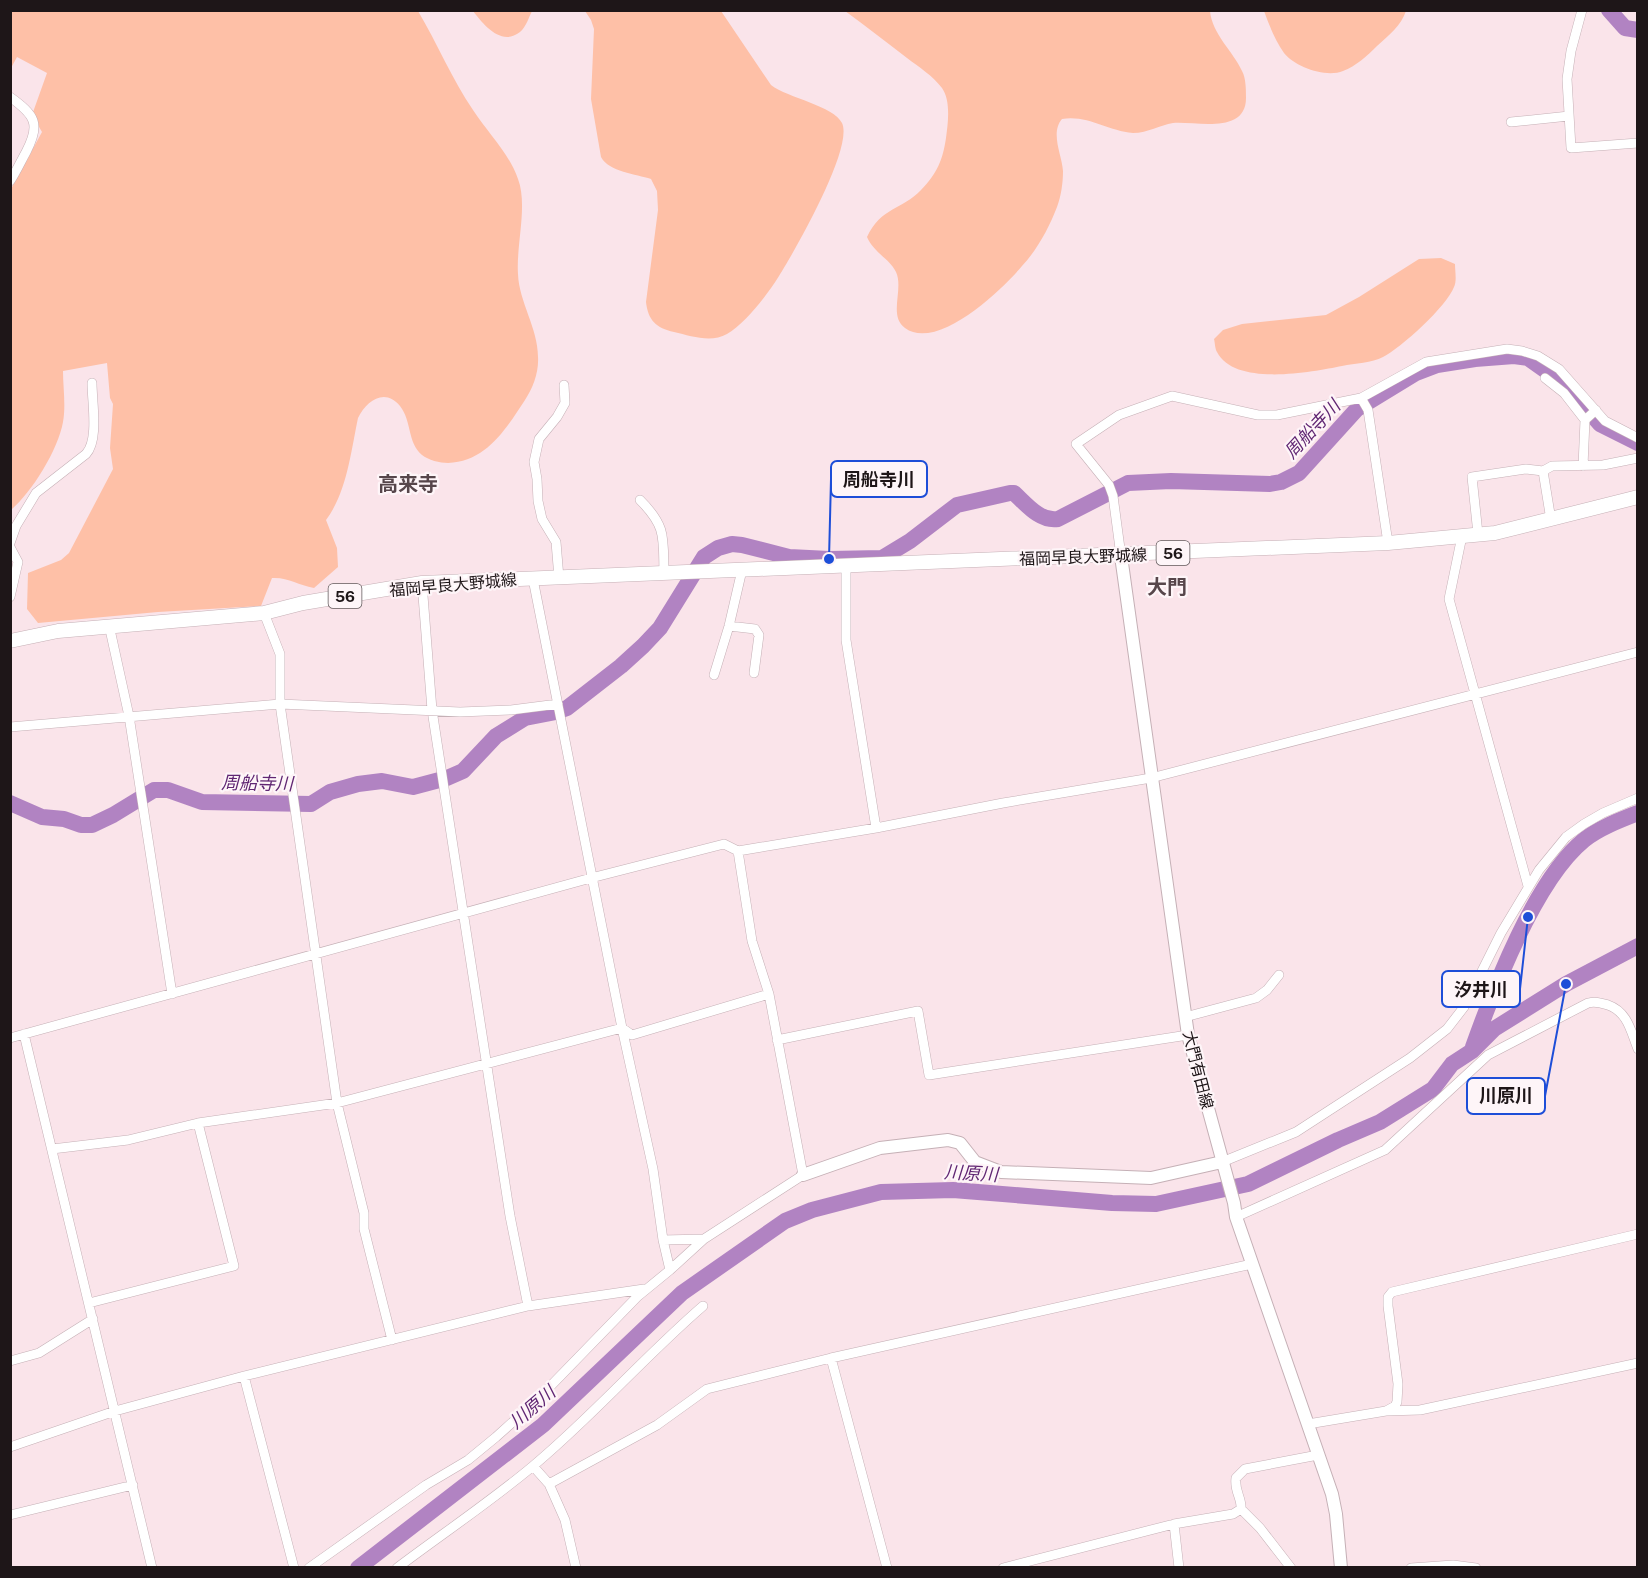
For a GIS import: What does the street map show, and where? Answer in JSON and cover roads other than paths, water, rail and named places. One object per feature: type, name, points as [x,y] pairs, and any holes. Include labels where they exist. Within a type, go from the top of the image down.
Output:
[{"type":"main road","name":"福岡早良大野城線","points":[[10,641],[58,631],[264,613],[303,603],[422,584],[1388,543],[1517,529],[1638,496]]},
{"type":"main road","name":"大門有田線","points":[[1121,556],[1188,1035],[1236,1217],[1332,1494],[1341,1568]]},
{"type":"main road","points":[[803,1175],[880,1148],[948,1140],[960,1143],[975,1162],[1001,1172],[1150,1178],[1223,1168]]},
{"type":"street","points":[[1582,10],[1571,51],[1567,78],[1571,148],[1638,143]]},
{"type":"street","points":[[10,97],[24,107],[36,127],[33,140],[10,181]]},
{"type":"street","points":[[1511,122],[1569,116]]},
{"type":"street","points":[[1121,556],[1113,496],[1109,485],[1076,444],[1119,415],[1172,396],[1258,415],[1277,415],[1361,398],[1426,362],[1507,349],[1522,351],[1538,356],[1559,369],[1591,415],[1583,466]]},
{"type":"street","points":[[1545,378],[1591,415],[1638,438]]},
{"type":"street","points":[[10,597],[18,562],[10,545],[16,526],[36,493],[92,447],[94,431],[92,383]]},
{"type":"street","points":[[559,578],[556,542],[542,519],[534,462],[539,439],[565,403],[564,385]]},
{"type":"street","points":[[1361,398],[1368,410],[1388,543]]},
{"type":"street","points":[[1478,534],[1472,477],[1526,469],[1543,471],[1552,466],[1603,465],[1638,458]]},
{"type":"street","points":[[1543,471],[1551,520]]},
{"type":"street","points":[[640,500],[656,516],[662,533],[664,574]]},
{"type":"street","points":[[1462,536],[1449,599],[1528,886]]},
{"type":"street","points":[[846,566],[846,640],[876,828]]},
{"type":"street","points":[[714,675],[729,626],[742,570]]},
{"type":"street","points":[[533,579],[591,878],[653,1168],[663,1239],[670,1270]]},
{"type":"street","points":[[422,584],[432,710],[510,1216],[528,1306]]},
{"type":"street","points":[[264,613],[280,654],[280,704],[337,1103],[364,1213],[364,1229],[392,1340]]},
{"type":"street","points":[[109,626],[129,716],[172,994]]},
{"type":"street","points":[[729,626],[755,629],[759,635],[754,673]]},
{"type":"street","points":[[10,1038],[591,878],[724,844],[738,851],[876,828],[1003,802],[1151,778],[1638,652]]},
{"type":"street","points":[[10,727],[280,704],[460,712],[511,710],[558,704]]},
{"type":"street","points":[[1223,1168],[1296,1132],[1410,1058],[1448,1029],[1464,1007],[1528,886],[1566,837],[1603,813],[1638,798]]},
{"type":"street","points":[[309,1568],[426,1485],[468,1460],[536,1401],[594,1343],[619,1313],[704,1239],[803,1175],[769,993],[752,941],[738,851]]},
{"type":"street","points":[[1185,1017],[1256,998],[1267,990],[1279,975]]},
{"type":"street","points":[[52,1149],[129,1140],[198,1123],[337,1103],[622,1028],[632,1035],[769,993]]},
{"type":"street","points":[[1236,1217],[1385,1150],[1488,1055],[1588,1003],[1595,1001],[1613,1007],[1626,1017],[1638,1049]]},
{"type":"street","points":[[777,1040],[918,1011],[929,1076],[1188,1035]]},
{"type":"street","points":[[24,1034],[152,1568]]},
{"type":"street","points":[[89,1303],[234,1266],[198,1123]]},
{"type":"street","points":[[1386,1411],[1395,1406],[1398,1396],[1388,1306],[1388,1297],[1392,1292],[1638,1234]]},
{"type":"street","points":[[663,1239],[704,1239]]},
{"type":"street","points":[[549,1484],[657,1425],[707,1389],[831,1358],[1252,1264]]},
{"type":"street","points":[[10,1447],[116,1411],[244,1376],[528,1306],[647,1288]]},
{"type":"street","points":[[397,1568],[533,1466],[703,1306]]},
{"type":"street","points":[[10,1361],[39,1353],[93,1319]]},
{"type":"street","points":[[831,1358],[887,1568]]},
{"type":"street","points":[[1308,1424],[1386,1411],[1420,1410],[1638,1363]]},
{"type":"street","points":[[244,1376],[294,1568]]},
{"type":"street","points":[[1003,1568],[1174,1524],[1233,1514],[1241,1509],[1242,1503],[1235,1484],[1238,1474],[1245,1469],[1318,1455]]},
{"type":"street","points":[[533,1466],[549,1484],[565,1520],[576,1568]]},
{"type":"street","points":[[10,1515],[133,1485]]},
{"type":"street","points":[[1241,1509],[1260,1528],[1292,1568]]},
{"type":"street","points":[[1174,1524],[1179,1568]]},
{"type":"street","points":[[1411,1568],[1453,1565],[1476,1568]]},
{"type":"waterway","name":"周船寺川","points":[[1609,10],[1625,28],[1638,30]]},
{"type":"waterway","name":"周船寺川","points":[[10,803],[42,817],[92,825],[154,790],[168,790],[202,802],[311,804],[330,792],[358,784],[382,781],[413,787],[447,778],[463,771],[496,736],[525,718],[567,708],[621,666],[660,628],[704,557],[718,548],[732,544],[789,557],[882,558],[910,541],[957,505],[1010,493],[1014,493],[1039,515],[1058,519],[1128,483],[1171,481],[1270,484],[1281,482],[1299,473],[1357,409],[1416,373],[1437,365],[1475,359],[1514,356],[1528,358],[1566,385],[1600,424],[1638,443]]},
{"type":"waterway","points":[[1473,1047],[1504,966],[1549,881],[1566,858],[1584,840],[1603,828],[1638,813]]},
{"type":"waterway","name":"川原川","points":[[358,1568],[543,1425],[682,1293],[785,1221],[812,1210],[881,1192],[953,1190],[1112,1203],[1156,1204],[1248,1184],[1380,1122],[1433,1089],[1452,1064],[1472,1051],[1494,1029],[1566,984],[1638,946]]},
{"type":"place","name":"周船寺川","points":[[829,559]]},
{"type":"place","name":"汐井川","points":[[1528,917]]},
{"type":"place","name":"川原川","points":[[1566,984]]},
{"type":"district","name":"高来寺","points":[[408,484]]},
{"type":"district","name":"大門","points":[[1167,587]]}]
